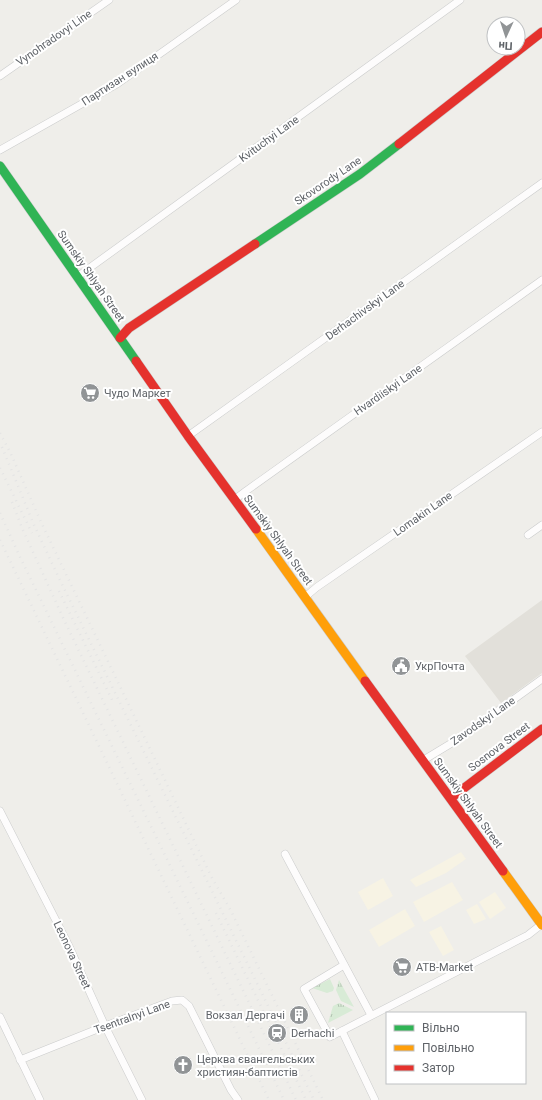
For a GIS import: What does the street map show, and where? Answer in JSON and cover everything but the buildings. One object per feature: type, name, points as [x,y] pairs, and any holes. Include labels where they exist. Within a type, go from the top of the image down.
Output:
[{"type":"main road","name":"Skovorody Lane","points":[[120,338],[130,328],[360,174],[542,32]]},
{"type":"main road","name":"Sumskiy Shlyah Street","points":[[0,166],[188,436],[422,761],[451,798],[542,924]]},
{"type":"main road","name":"Sosnova Street","points":[[451,798],[542,729]]},
{"type":"street","name":"Vynohradovyi Line","points":[[0,76],[109,0]]},
{"type":"street","name":"Партизан вулиця","points":[[0,150],[117,84],[236,0]]},
{"type":"street","name":"Kvituchyi Lane","points":[[77,277],[460,0]]},
{"type":"street","name":"Derhachivskyi Lane","points":[[188,436],[542,183]]},
{"type":"street","name":"Hvardiiskyi Lane","points":[[234,500],[542,280]]},
{"type":"street","name":"Lomakin Lane","points":[[305,597],[317,587],[542,432]]},
{"type":"street","points":[[528,535],[542,525]]},
{"type":"street","name":"Zavodskyi Lane","points":[[422,761],[460,738],[542,679]]},
{"type":"street","name":"Leonova Street","points":[[0,811],[68,944],[105,1026],[142,1100]]},
{"type":"street","points":[[285,854],[371,1015]]},
{"type":"street","points":[[344,965],[304,989],[330,1037],[528,936],[542,924]]},
{"type":"street","name":"Tsentralnyi Lane","points":[[20,1060],[172,1001],[182,1000],[189,1006],[231,1090],[238,1100]]},
{"type":"street","points":[[0,1018],[40,1100]]},
{"type":"street","points":[[342,1031],[375,1100]]},
{"type":"shaded area","points":[[542,600],[542,673],[501,703],[465,656]]},
{"type":"shaded area","points":[[461,852],[466,859],[446,873],[416,887],[410,880]]},
{"type":"shaded area","points":[[383,878],[393,896],[368,910],[358,892]]},
{"type":"shaded area","points":[[452,882],[463,900],[424,922],[413,902]]},
{"type":"shaded area","points":[[495,892],[506,908],[490,919],[479,902]]},
{"type":"shaded area","points":[[477,904],[486,919],[474,924],[466,910]]},
{"type":"shaded area","points":[[405,909],[415,926],[379,947],[369,930]]},
{"type":"shaded area","points":[[441,926],[454,950],[443,956],[429,932]]},
{"type":"green space","points":[[330,979],[334,988],[333,991],[327,993],[312,988]]},
{"type":"green space","points":[[339,980],[354,1007],[341,1001],[336,990]]},
{"type":"green space","points":[[339,1003],[353,1010],[328,1023],[333,1006]]},
{"type":"railway","points":[[0,433],[11,454],[41,522],[212,878],[230,909],[323,1100]]},
{"type":"railway","points":[[2,447],[34,525],[58,576],[314,1100]]},
{"type":"railway","points":[[0,468],[32,533]]},
{"type":"railway","points":[[12,502],[22,528],[65,622],[296,1100]]},
{"type":"railway","points":[[0,513],[284,1100]]},
{"type":"railway","points":[[0,540],[269,1100]]},
{"type":"railway","points":[[59,591],[114,704]]},
{"type":"railway","points":[[216,913],[306,1100]]},
{"type":"traffic: fast","points":[[255,244],[360,174],[399,144]]},
{"type":"traffic: fast","points":[[0,166],[136,361]]},
{"type":"traffic: slow","points":[[256,529],[365,681]]},
{"type":"traffic: slow","points":[[503,871],[542,925]]},
{"type":"traffic: jam","points":[[399,144],[542,32]]},
{"type":"traffic: jam","points":[[120,338],[129,328],[255,244]]},
{"type":"traffic: jam","points":[[136,361],[188,436],[256,529]]},
{"type":"traffic: jam","points":[[365,681],[503,871]]},
{"type":"traffic: jam","points":[[451,798],[542,729]]},
{"type":"place","name":"Чудо Маркет","points":[[90,393]]},
{"type":"place","name":"УкрПочта","points":[[401,666]]},
{"type":"place","name":"ATB-Market","points":[[402,967]]},
{"type":"place","name":"Вокзал Дергачі","points":[[299,1015]]},
{"type":"place","name":"Derhachi","points":[[277,1033]]},
{"type":"place","name":"Церква євангельських християн-баптистів","points":[[183,1065]]}]
